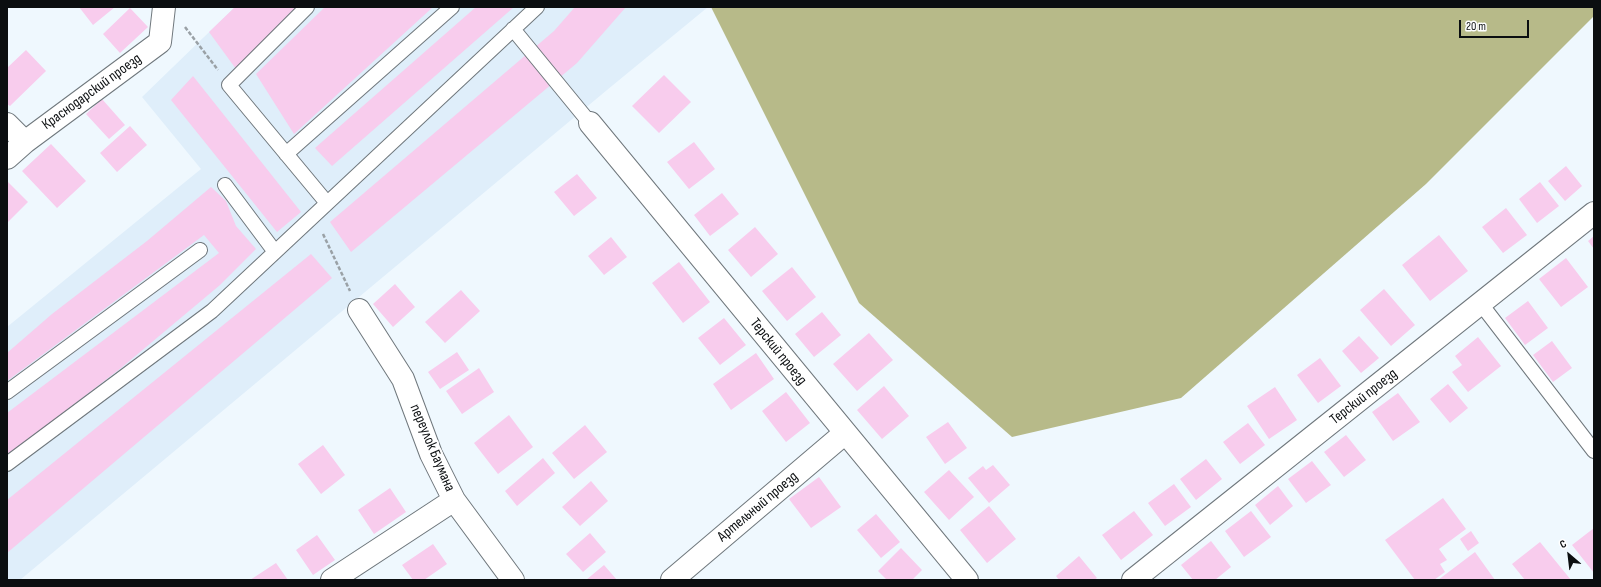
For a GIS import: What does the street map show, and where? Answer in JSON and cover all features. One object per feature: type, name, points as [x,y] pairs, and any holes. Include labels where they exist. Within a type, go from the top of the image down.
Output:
[{"type":"street","name":"Краснодарский проезд","points":[[7,158],[25,142],[160,42],[164,7]]},
{"type":"street","name":"Терский проезд","points":[[590,123],[967,580]]},
{"type":"street","points":[[7,124],[25,142]]},
{"type":"street","name":"Терский проезд","points":[[1133,580],[1594,213]]},
{"type":"street","name":"переулок Баумана","points":[[359,310],[403,379],[431,454],[454,500],[513,580]]},
{"type":"street","name":"Артельный проезд","points":[[672,580],[845,433]]},
{"type":"street","points":[[332,580],[454,500]]},
{"type":"lane","points":[[307,7],[229,85],[327,203]]},
{"type":"lane","points":[[286,154],[452,7]]},
{"type":"lane","points":[[7,464],[212,311],[537,7]]},
{"type":"lane","points":[[513,29],[590,123]]},
{"type":"lane","points":[[225,185],[275,252]]},
{"type":"lane","points":[[7,392],[200,250]]},
{"type":"lane","points":[[1481,304],[1594,451]]},
{"type":"path","points":[[183,24],[229,85]]},
{"type":"path","points":[[314,216],[359,310]]},
{"type":"shaded area","points":[[235,7],[708,7],[20,580],[7,580],[7,327],[201,169],[142,97]]},
{"type":"green space","points":[[711,7],[1594,7],[1594,16],[1426,184],[1181,398],[1012,437],[859,303]]},
{"type":"building","points":[[79,7],[115,7],[93,25]]},
{"type":"building","points":[[235,7],[296,7],[236,69],[209,32]]},
{"type":"building","points":[[325,7],[433,7],[294,134],[256,74]]},
{"type":"building","points":[[476,7],[514,7],[332,166],[315,148]]},
{"type":"building","points":[[575,7],[626,7],[577,63],[351,252],[330,222],[554,31]]},
{"type":"building","points":[[130,8],[148,27],[120,53],[103,34]]},
{"type":"building","points":[[26,50],[46,71],[10,106],[7,104],[7,68]]},
{"type":"building","points":[[664,75],[691,102],[659,133],[632,106]]},
{"type":"building","points":[[193,76],[301,212],[277,232],[171,100]]},
{"type":"building","points":[[102,99],[125,125],[109,139],[86,114]]},
{"type":"building","points":[[130,126],[147,145],[117,172],[100,153]]},
{"type":"building","points":[[694,142],[715,169],[689,189],[667,162]]},
{"type":"building","points":[[51,144],[86,181],[57,208],[22,171]]},
{"type":"building","points":[[1566,166],[1582,186],[1565,201],[1548,181]]},
{"type":"building","points":[[577,174],[597,198],[574,216],[554,192]]},
{"type":"building","points":[[7,181],[28,202],[7,223]]},
{"type":"building","points":[[1540,182],[1559,206],[1537,223],[1519,199]]},
{"type":"building","points":[[211,187],[226,201],[236,226],[256,249],[220,285],[121,368],[7,456],[7,413],[219,253],[204,235],[7,381],[7,353],[52,314],[147,241]]},
{"type":"building","points":[[722,193],[739,214],[710,236],[694,215]]},
{"type":"building","points":[[1506,208],[1527,235],[1503,253],[1482,227]]},
{"type":"building","points":[[755,227],[778,254],[751,277],[728,250]]},
{"type":"building","points":[[1439,235],[1468,271],[1430,301],[1402,265]]},
{"type":"building","points":[[1594,236],[1594,249],[1588,241]]},
{"type":"building","points":[[611,237],[627,257],[604,275],[588,256]]},
{"type":"building","points":[[311,254],[332,278],[7,553],[7,500]]},
{"type":"building","points":[[1566,258],[1588,287],[1561,307],[1539,279]]},
{"type":"building","points":[[679,262],[710,302],[683,323],[652,283]]},
{"type":"building","points":[[792,267],[816,297],[787,321],[762,291]]},
{"type":"building","points":[[395,284],[415,307],[393,327],[373,304]]},
{"type":"building","points":[[1384,289],[1415,325],[1391,346],[1360,310]]},
{"type":"building","points":[[461,290],[480,311],[445,343],[425,322]]},
{"type":"building","points":[[1528,301],[1548,328],[1525,345],[1505,318]]},
{"type":"building","points":[[822,312],[841,335],[814,357],[795,334]]},
{"type":"building","points":[[724,318],[746,345],[720,365],[698,338]]},
{"type":"building","points":[[869,333],[893,360],[857,391],[833,364]]},
{"type":"building","points":[[1359,336],[1379,358],[1361,373],[1342,351]]},
{"type":"building","points":[[1478,337],[1501,366],[1468,392],[1452,372],[1462,365],[1455,356]]},
{"type":"building","points":[[1552,341],[1572,368],[1553,382],[1533,355]]},
{"type":"building","points":[[457,352],[469,370],[440,389],[428,372]]},
{"type":"building","points":[[756,353],[774,379],[731,410],[713,384]]},
{"type":"building","points":[[1320,358],[1341,386],[1318,403],[1297,375]]},
{"type":"building","points":[[479,368],[494,392],[462,414],[446,391]]},
{"type":"building","points":[[1448,384],[1468,408],[1450,423],[1430,399]]},
{"type":"building","points":[[884,386],[909,416],[882,439],[857,410]]},
{"type":"building","points":[[1275,387],[1297,420],[1269,439],[1247,406]]},
{"type":"building","points":[[786,392],[810,423],[786,442],[762,411]]},
{"type":"building","points":[[1398,393],[1420,422],[1393,441],[1372,412]]},
{"type":"building","points":[[509,415],[533,447],[498,474],[474,443]]},
{"type":"building","points":[[948,422],[967,448],[945,464],[926,437]]},
{"type":"building","points":[[1248,423],[1265,445],[1240,464],[1223,442]]},
{"type":"building","points":[[585,425],[607,452],[574,479],[552,453]]},
{"type":"building","points":[[1346,435],[1366,460],[1344,477],[1324,452]]},
{"type":"building","points":[[323,445],[345,475],[321,494],[298,464]]},
{"type":"building","points":[[543,458],[555,473],[517,506],[505,491]]},
{"type":"building","points":[[1206,459],[1222,479],[1196,500],[1180,479]]},
{"type":"building","points":[[1312,461],[1331,485],[1306,503],[1288,479]]},
{"type":"building","points":[[993,465],[1010,485],[989,503],[968,478],[983,466],[986,470]]},
{"type":"building","points":[[949,470],[974,497],[949,520],[924,492]]},
{"type":"building","points":[[819,477],[841,507],[811,528],[789,499]]},
{"type":"building","points":[[591,481],[608,501],[580,526],[562,507]]},
{"type":"building","points":[[1174,484],[1191,507],[1165,526],[1148,503]]},
{"type":"building","points":[[1278,486],[1293,506],[1270,525],[1255,505]]},
{"type":"building","points":[[390,488],[406,512],[374,534],[358,510]]},
{"type":"building","points":[[1443,498],[1466,529],[1439,549],[1447,560],[1440,564],[1445,572],[1434,580],[1415,580],[1385,540]]},
{"type":"building","points":[[989,506],[1016,539],[987,563],[960,530]]},
{"type":"building","points":[[1134,511],[1153,535],[1121,560],[1102,535]]},
{"type":"building","points":[[1251,511],[1271,537],[1244,557],[1225,531]]},
{"type":"building","points":[[876,514],[900,542],[881,558],[857,530]]},
{"type":"building","points":[[1594,528],[1594,573],[1572,545]]},
{"type":"building","points":[[1471,531],[1479,543],[1468,551],[1460,539]]},
{"type":"building","points":[[590,533],[606,552],[583,572],[566,554]]},
{"type":"building","points":[[317,535],[335,560],[313,575],[296,550]]},
{"type":"building","points":[[1211,541],[1231,567],[1215,580],[1193,580],[1181,565]]},
{"type":"building","points":[[1540,542],[1571,580],[1525,580],[1512,564]]},
{"type":"building","points":[[433,544],[447,564],[424,580],[413,580],[402,565]]},
{"type":"building","points":[[901,548],[922,570],[912,580],[887,580],[878,571]]},
{"type":"building","points":[[1475,552],[1495,580],[1438,580]]},
{"type":"building","points":[[1079,556],[1097,578],[1094,580],[1059,580],[1056,576]]},
{"type":"building","points":[[276,563],[288,580],[250,580]]},
{"type":"building","points":[[604,565],[617,580],[586,580]]}]
